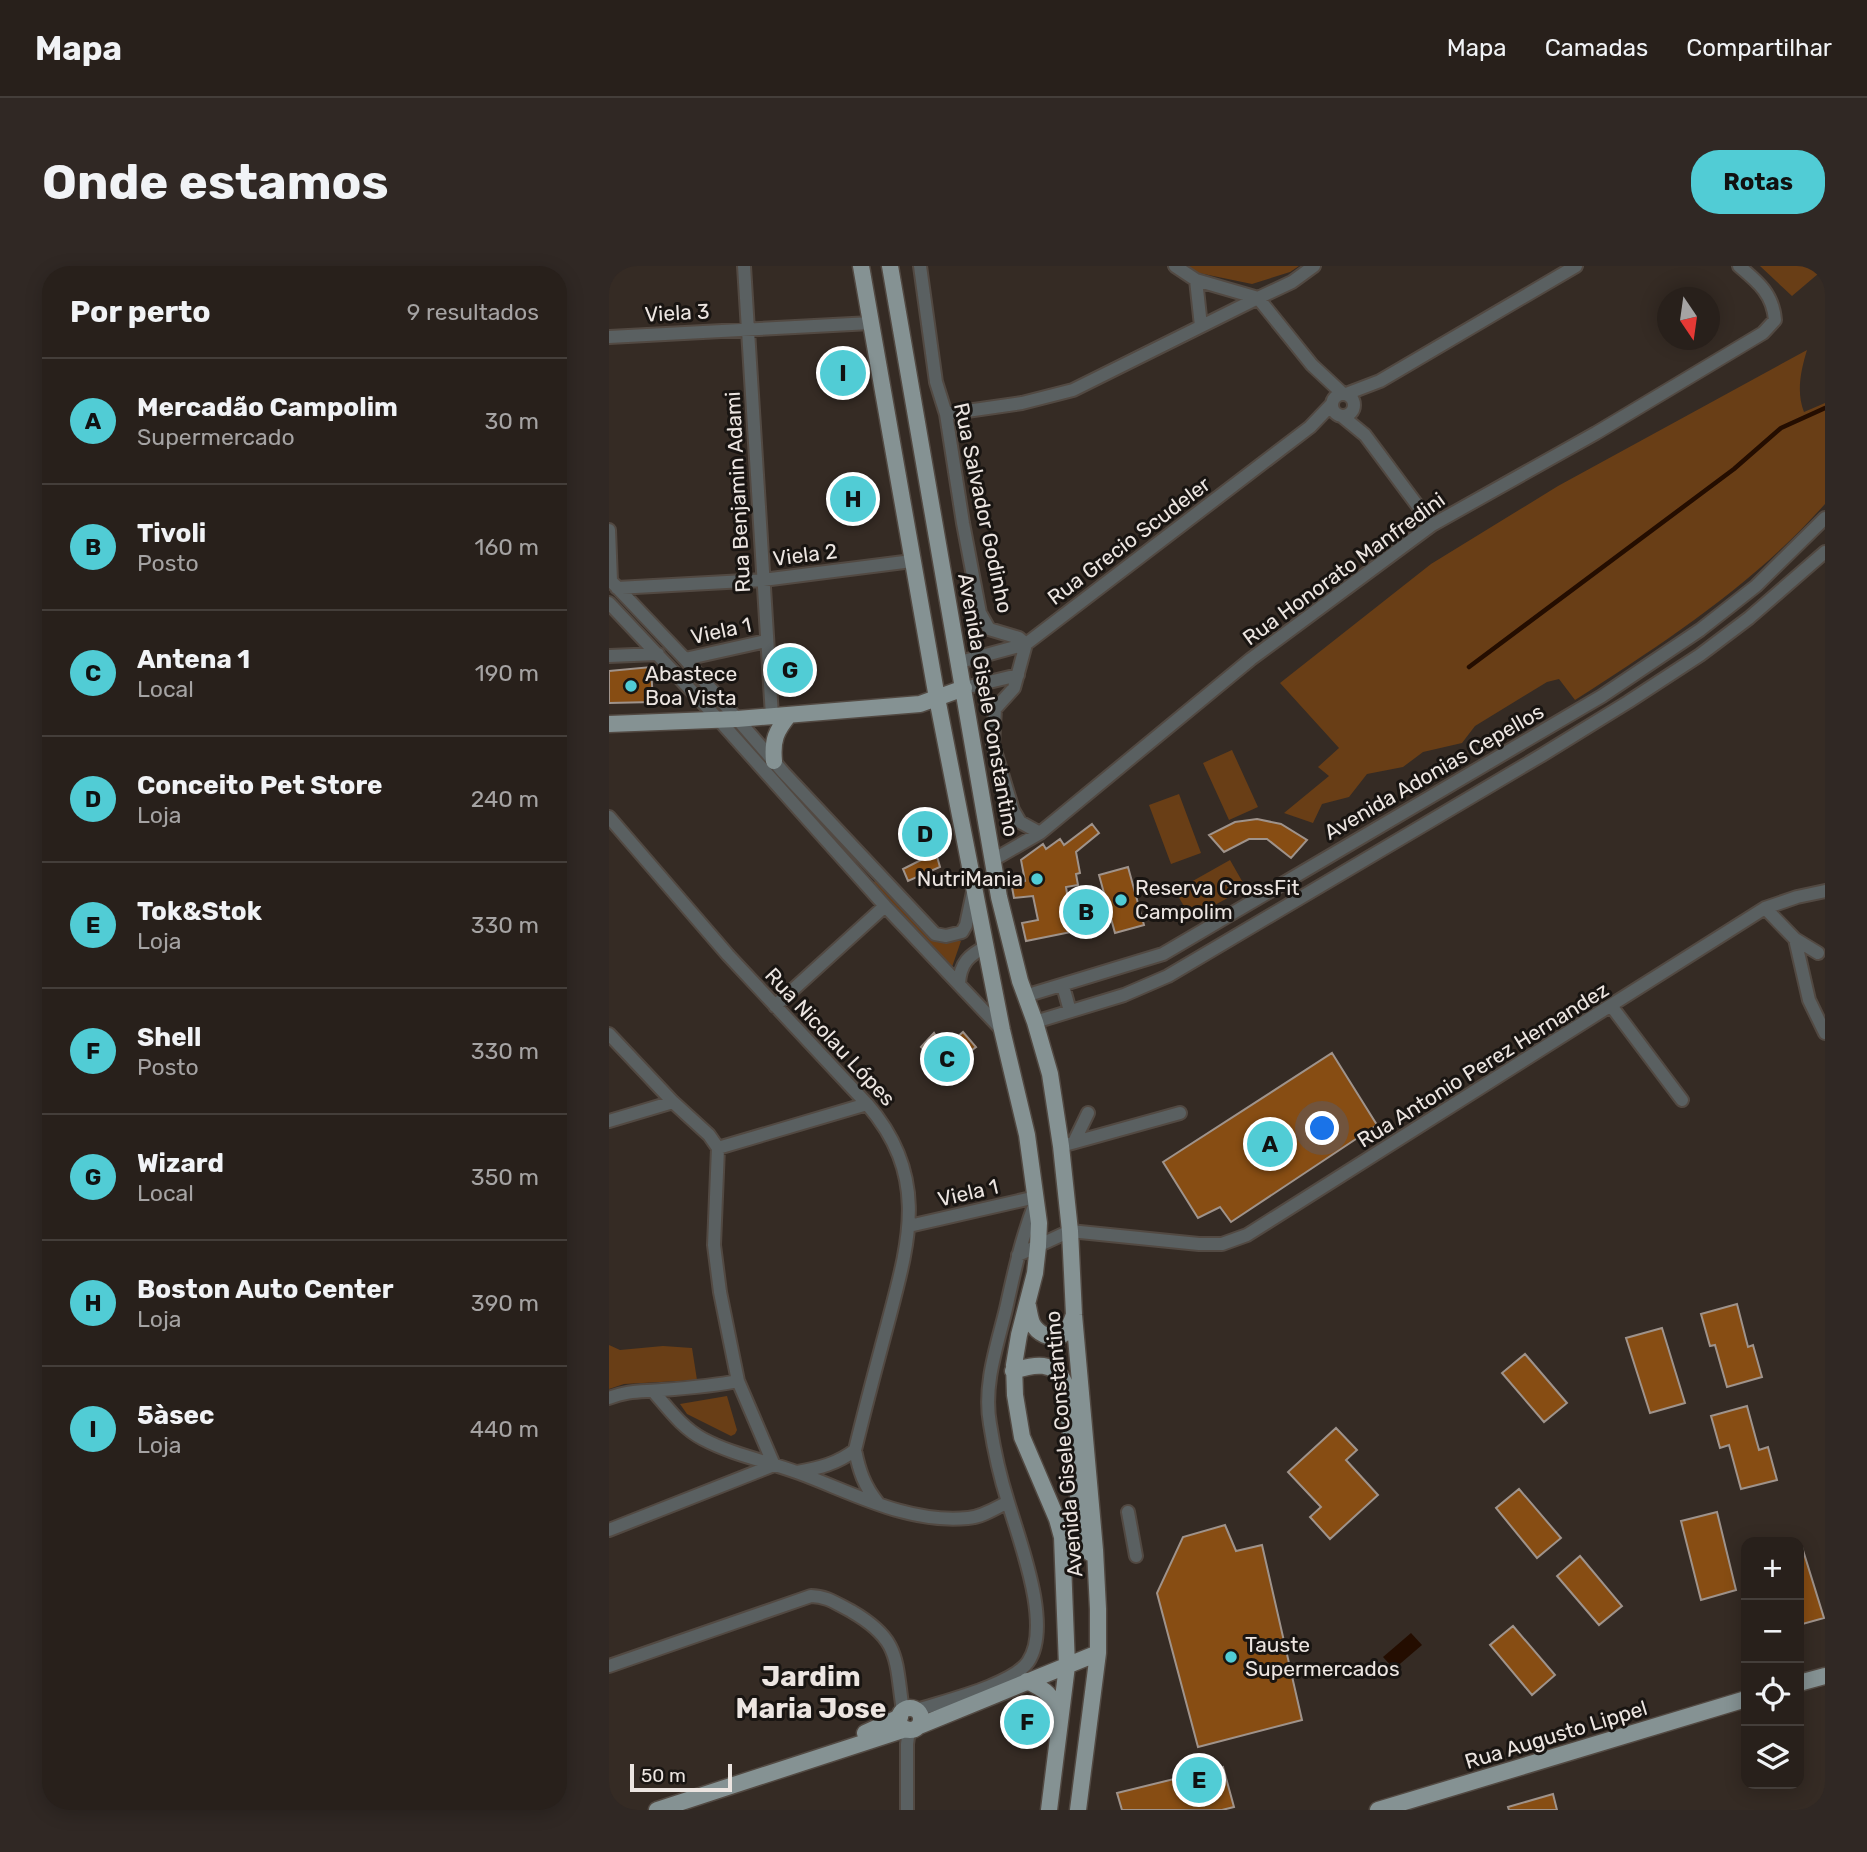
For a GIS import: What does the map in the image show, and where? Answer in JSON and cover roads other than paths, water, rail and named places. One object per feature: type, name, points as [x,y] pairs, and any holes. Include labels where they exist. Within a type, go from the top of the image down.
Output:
[{"type":"main road","name":"Avenida Gisele Constantino","points":[[861,266],[937,698],[1002,1030],[1027,1135],[1036,1199],[1038,1246],[1035,1273],[1013,1371],[1022,1437],[1062,1537],[1067,1666],[1058,1734]]},
{"type":"main road","name":"Avenida Gisele Constantino","points":[[890,266],[999,897],[1068,1144],[1074,1315],[1097,1576],[1097,1653],[1078,1810]]},
{"type":"main road","points":[[609,724],[737,719],[920,704],[964,688]]},
{"type":"main road","points":[[774,761],[772,744],[775,733],[789,715]]},
{"type":"main road","points":[[987,946],[995,947],[1014,987],[1019,994],[1025,996]]},
{"type":"main road","points":[[1027,1303],[1033,1326],[1041,1334],[1052,1337],[1062,1335],[1069,1328],[1074,1315]]},
{"type":"main road","points":[[1013,1371],[1046,1366],[1054,1368],[1065,1384],[1081,1530],[1097,1576]]},
{"type":"main road","points":[[657,1810],[800,1764],[909,1720],[1027,1681],[1097,1653]]},
{"type":"main road","points":[[1804,1682],[1825,1676]]},
{"type":"main road","points":[[1027,1681],[1047,1691],[1056,1709],[1058,1734],[1049,1810]]},
{"type":"main road","name":"Rua Augusto Lippel","points":[[1378,1810],[1741,1701]]},
{"type":"street","name":"Rua Benjamin Adami","points":[[744,266],[772,716]]},
{"type":"street","name":"Rua Salvador Godinho","points":[[920,266],[936,382],[946,414],[980,613],[989,629],[1019,638],[1026,644]]},
{"type":"street","points":[[1175,266],[1196,280],[1258,298],[1312,365],[1349,400],[1365,435],[1432,525]]},
{"type":"street","points":[[946,414],[1022,403],[1073,390],[1292,282],[1314,266]]},
{"type":"street","points":[[1335,409],[1335,396],[1349,400],[1576,266]]},
{"type":"street","name":"Rua Honorato Manfredini","points":[[993,860],[1040,833],[1251,659],[1432,525],[1596,433],[1763,333],[1775,320],[1774,304],[1764,288],[1739,266]]},
{"type":"street","points":[[1196,280],[1201,326]]},
{"type":"street","name":"Viela 3","points":[[609,337],[871,323]]},
{"type":"street","points":[[1312,365],[1335,409],[1365,435]]},
{"type":"street","points":[[1335,409],[1350,414],[1349,400]]},
{"type":"street","name":"Rua Grecio Scudeler","points":[[960,662],[1026,644],[1335,409]]},
{"type":"street","name":"Avenida Adonias Cepellos","points":[[1025,996],[1163,954],[1602,695],[1700,630],[1756,586],[1825,518]]},
{"type":"street","points":[[609,530],[612,582],[935,934],[946,936],[962,932],[966,925],[973,888]]},
{"type":"street","name":"Avenida Adonias Cepellos","points":[[1035,1023],[1168,976],[1220,946],[1627,702],[1710,648],[1825,552]]},
{"type":"street","name":"Viela 2","points":[[612,582],[763,580],[912,561]]},
{"type":"street","points":[[609,603],[719,720],[885,906],[1002,1030]]},
{"type":"street","name":"Viela 1","points":[[685,659],[766,641]]},
{"type":"street","points":[[1026,644],[1014,688],[995,709],[993,744],[1013,810],[1020,822],[1040,833]]},
{"type":"street","points":[[609,656],[658,654]]},
{"type":"street","points":[[964,688],[1018,675]]},
{"type":"street","name":"Rua Nicolau Lópes","points":[[609,817],[728,956],[884,1123],[907,1180],[911,1209],[906,1251],[855,1450],[860,1475],[867,1490],[880,1505]]},
{"type":"street","name":"Rua Antonio Perez Hernandez","points":[[1070,1231],[1199,1244],[1223,1244],[1247,1235],[1765,908],[1825,891]]},
{"type":"street","points":[[775,1006],[885,906]]},
{"type":"street","points":[[1765,908],[1795,939],[1818,953]]},
{"type":"street","points":[[1795,939],[1809,1000],[1825,1033]]},
{"type":"street","points":[[959,984],[964,961],[971,953],[987,946]]},
{"type":"street","points":[[1134,964],[1141,987]]},
{"type":"street","points":[[1063,986],[1070,1011]]},
{"type":"street","points":[[1612,1007],[1682,1100]]},
{"type":"street","points":[[609,1034],[673,1102],[709,1135],[718,1148],[714,1245],[720,1292],[739,1381],[773,1465]]},
{"type":"street","points":[[609,1121],[673,1102]]},
{"type":"street","points":[[718,1148],[867,1104]]},
{"type":"street","points":[[1068,1144],[1088,1112]]},
{"type":"street","points":[[1068,1144],[1179,1113]]},
{"type":"street","name":"Viela 1","points":[[909,1226],[1036,1199]]},
{"type":"street","name":"Avenida Gisele Constantino","points":[[909,1720],[1011,1677],[1028,1663],[1033,1652],[1036,1626],[1033,1590],[1022,1541],[1008,1502],[990,1422],[989,1382],[1018,1255],[1036,1199]]},
{"type":"street","points":[[1018,1255],[1070,1231]]},
{"type":"street","points":[[989,1382],[1013,1371]]},
{"type":"street","points":[[609,1398],[622,1392],[644,1389],[653,1391],[706,1387],[739,1381]]},
{"type":"street","points":[[653,1391],[683,1425],[702,1439],[880,1505],[927,1516],[970,1518],[1008,1502]]},
{"type":"street","points":[[797,1472],[821,1468],[843,1459],[855,1450]]},
{"type":"street","points":[[609,1530],[773,1465]]},
{"type":"street","points":[[1128,1512],[1136,1556]]},
{"type":"street","points":[[609,1666],[811,1596],[824,1596],[868,1621],[888,1640],[895,1654],[909,1720],[907,1810]]},
{"type":"waterway","points":[[1469,667],[1734,469],[1781,428],[1825,408]]},
{"type":"place","name":"5àsec","points":[[843,373]]},
{"type":"place","name":"Boston Auto Center","points":[[853,499]]},
{"type":"place","name":"Wizard","points":[[790,670]]},
{"type":"place","name":"Abastece Boa Vista","points":[[631,686]]},
{"type":"place","name":"Conceito Pet Store","points":[[925,834]]},
{"type":"place","name":"NutriMania","points":[[1037,879]]},
{"type":"place","name":"Reserva CrossFit Campolim","points":[[1121,900]]},
{"type":"place","name":"Tivoli","points":[[1086,912]]},
{"type":"place","name":"Antena 1","points":[[947,1059]]},
{"type":"place","name":"Mercadão Campolim","points":[[1270,1144]]},
{"type":"place","name":"Tauste Supermercados","points":[[1231,1657]]},
{"type":"place","name":"Shell","points":[[1027,1722]]},
{"type":"place","name":"Tok&Stok","points":[[1199,1780]]},
{"type":"district","name":"Jardim Maria Jose","points":[[811,1692]]}]
